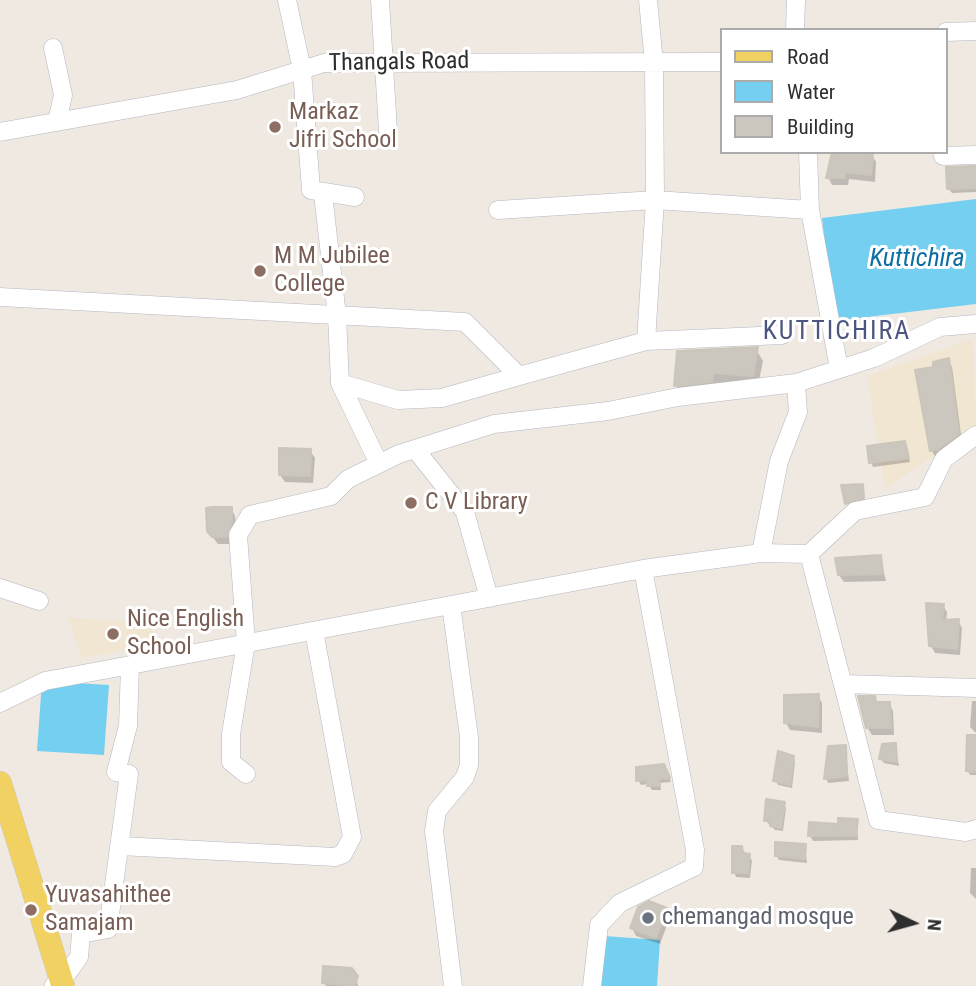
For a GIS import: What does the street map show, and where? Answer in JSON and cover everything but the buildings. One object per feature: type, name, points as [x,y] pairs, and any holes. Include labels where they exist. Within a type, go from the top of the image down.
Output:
[{"type":"main road","points":[[0,783],[59,984]]},
{"type":"street","points":[[287,0],[302,70],[310,190],[355,197]]},
{"type":"street","points":[[380,0],[381,62],[388,131]]},
{"type":"street","points":[[646,341],[655,200],[654,63],[648,0]]},
{"type":"street","points":[[795,28],[796,0]]},
{"type":"street","points":[[948,32],[976,31]]},
{"type":"street","points":[[53,48],[63,95],[57,122]]},
{"type":"street","name":"Thangals Road","points":[[0,132],[237,90],[324,63],[720,62]]},
{"type":"street","points":[[808,154],[810,210],[839,369]]},
{"type":"street","points":[[943,156],[976,155]]},
{"type":"street","points":[[323,194],[337,316],[340,383],[379,464]]},
{"type":"street","points":[[498,210],[655,200],[810,210]]},
{"type":"street","points":[[0,297],[465,322],[519,376]]},
{"type":"street","points":[[247,774],[231,762],[231,734],[246,643],[238,535],[250,515],[331,496],[348,479],[379,464],[415,449],[494,424],[608,411],[678,397],[796,383],[874,358],[940,327],[976,324]]},
{"type":"street","points":[[340,383],[398,400],[442,398],[646,341],[782,335]]},
{"type":"street","points":[[761,554],[779,461],[798,412],[796,383]]},
{"type":"street","points":[[0,703],[45,681],[643,569],[761,554],[809,554],[855,511],[925,498],[944,459],[976,435]]},
{"type":"street","points":[[415,449],[465,512],[489,598]]},
{"type":"street","points":[[809,554],[878,820],[966,832],[976,829]]},
{"type":"street","points":[[592,986],[599,925],[620,903],[694,867],[695,850],[643,569]]},
{"type":"street","points":[[0,588],[39,601]]},
{"type":"street","points":[[451,605],[469,737],[469,765],[465,777],[437,811],[433,831],[453,986]]},
{"type":"street","points":[[120,846],[335,857],[343,854],[352,837],[314,631]]},
{"type":"street","points":[[59,984],[79,957],[81,933],[108,929],[129,774],[116,772],[128,726],[130,665]]},
{"type":"street","points":[[844,684],[976,688]]},
{"type":"shaded area","points":[[973,339],[976,427],[885,489],[867,376]]},
{"type":"shaded area","name":"Nice English School","points":[[68,618],[152,622],[153,645],[82,658]]},
{"type":"water","name":"Kuttichira","points":[[976,199],[976,304],[834,321],[822,218]]},
{"type":"water","points":[[42,681],[109,685],[104,755],[37,751]]},
{"type":"water","points":[[604,936],[660,940],[657,986],[601,986]]},
{"type":"place","name":"Markaz Jifri School","points":[[275,127]]},
{"type":"place","name":"M M Jubilee College","points":[[260,271]]},
{"type":"place","name":"C V Library","points":[[411,503]]},
{"type":"place","name":"Nice English School","points":[[113,634]]},
{"type":"place","name":"Yuvasahithee Samajam","points":[[31,910]]},
{"type":"place","name":"chemangad mosque","points":[[648,918]]},
{"type":"district","name":"KUTTICHIRA","points":[[837,332]]}]
